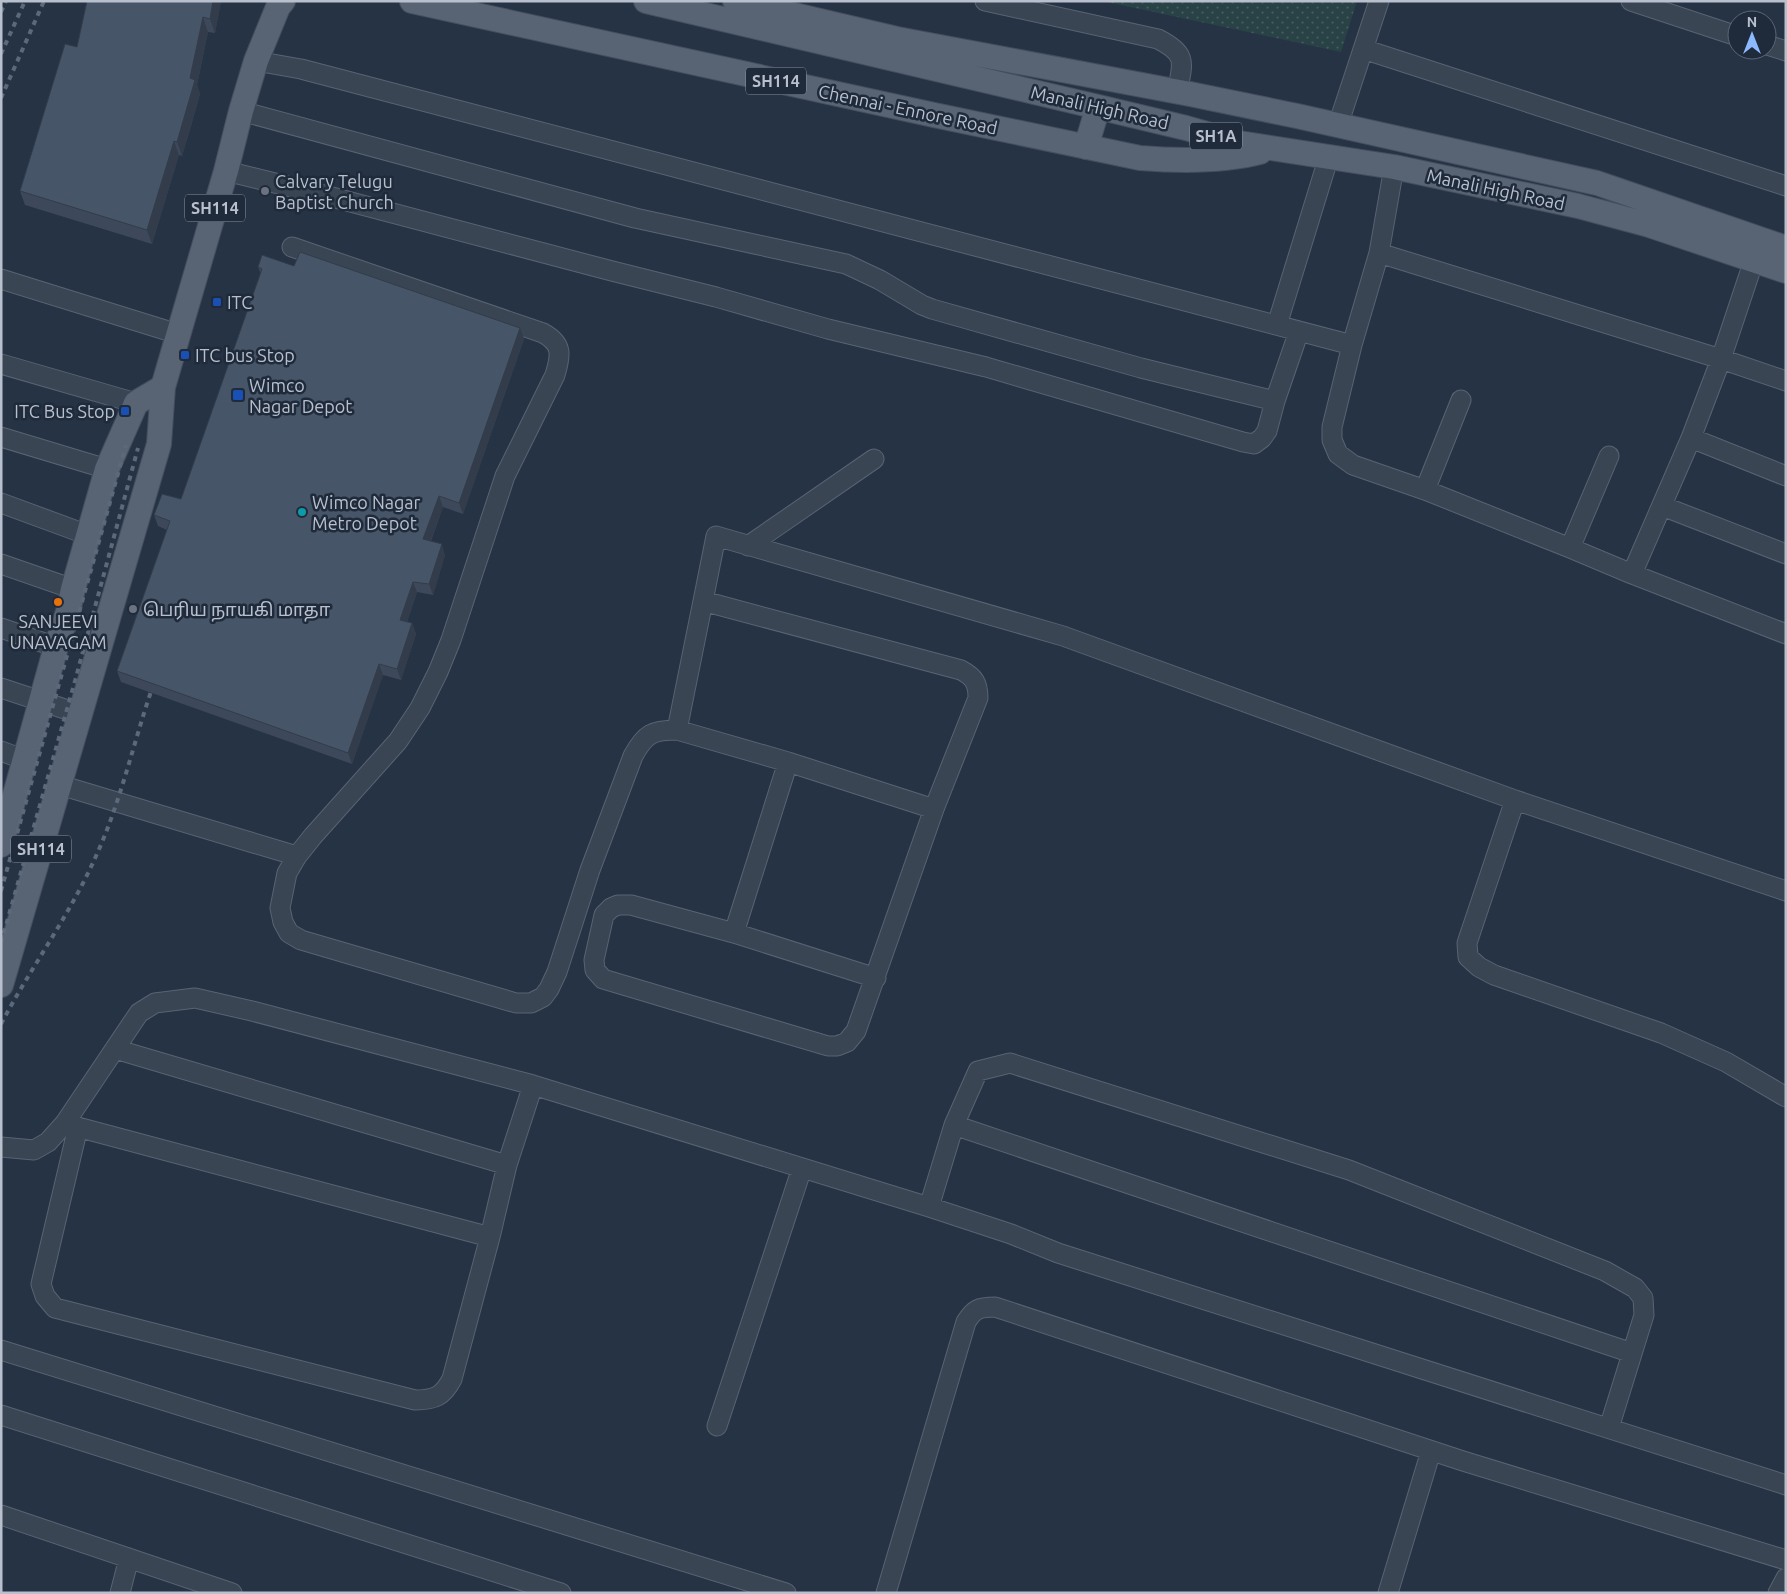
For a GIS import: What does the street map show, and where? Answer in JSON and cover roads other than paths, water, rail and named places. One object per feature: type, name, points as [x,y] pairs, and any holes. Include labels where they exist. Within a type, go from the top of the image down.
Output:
[{"type":"main road","name":"SH114","points":[[1,985],[159,444],[163,387],[226,172],[241,111],[256,61],[278,7],[283,1]]},
{"type":"main road","name":"Chennai - Ennore Road","points":[[412,1],[934,116],[1140,158],[1173,161],[1245,156],[1279,148]]},
{"type":"main road","name":"Manali High Road","points":[[646,1],[1186,128],[1240,143],[1394,167],[1578,206],[1649,225],[1786,271]]},
{"type":"main road","name":"Manali High Road","points":[[734,1],[897,40],[1183,93],[1338,125],[1597,183],[1786,248]]},
{"type":"main road","points":[[1183,93],[1186,128]]},
{"type":"main road","points":[[1086,147],[1098,107]]},
{"type":"main road","points":[[1279,148],[1285,114]]},
{"type":"main road","points":[[1140,158],[1148,120]]},
{"type":"main road","points":[[136,403],[163,387]]},
{"type":"main road","name":"SH114","points":[[1,844],[6,813],[25,760],[107,469],[136,403]]},
{"type":"street","points":[[985,1],[1158,39],[1177,50],[1182,60],[1183,93]]},
{"type":"street","points":[[1338,125],[1379,1]]},
{"type":"street","points":[[1631,1],[1727,33]]},
{"type":"street","points":[[1363,49],[1786,186]]},
{"type":"street","points":[[256,61],[301,69],[1352,344]]},
{"type":"street","points":[[241,111],[635,218],[846,264],[868,273],[932,309],[1141,368],[1275,401]]},
{"type":"street","points":[[1277,325],[1329,156]]},
{"type":"street","points":[[1394,167],[1379,253],[1352,344],[1332,426],[1332,440],[1338,454],[1352,465],[1425,490],[1786,634]]},
{"type":"street","points":[[226,172],[337,198],[612,271],[716,296],[828,328],[986,367],[1254,444],[1262,438],[1267,430],[1299,330]]},
{"type":"street","points":[[292,247],[543,333],[552,338],[558,346],[560,359],[556,374],[505,476],[451,640],[420,708],[398,741],[313,836],[297,856],[287,873],[280,908],[283,922],[289,933],[301,940],[516,1003],[531,1003],[543,997],[557,972],[590,870],[633,756],[640,743],[650,733],[661,730],[677,730],[788,762],[934,809]]},
{"type":"street","points":[[1379,253],[1720,358],[1786,381]]},
{"type":"street","points":[[1632,574],[1691,438],[1754,260]]},
{"type":"street","points":[[1,279],[178,334]]},
{"type":"street","points":[[1,364],[136,403]]},
{"type":"street","points":[[1425,490],[1461,400]]},
{"type":"street","points":[[1,437],[107,469]]},
{"type":"street","points":[[1691,438],[1786,476]]},
{"type":"street","points":[[1570,548],[1609,456]]},
{"type":"street","points":[[748,546],[874,459]]},
{"type":"street","points":[[1,503],[88,535]]},
{"type":"street","points":[[1662,506],[1786,554]]},
{"type":"street","points":[[677,730],[716,536],[1063,636],[1515,800],[1786,891]]},
{"type":"street","points":[[1,564],[73,589]]},
{"type":"street","points":[[703,601],[754,613],[961,670],[970,675],[976,682],[978,698],[934,809],[876,978],[856,1032],[847,1042],[837,1046],[828,1046],[603,980],[595,970],[594,960],[604,915],[611,908],[618,905],[631,905],[734,933],[876,978]]},
{"type":"street","points":[[1,628],[56,647]]},
{"type":"street","points":[[1,688],[80,714]]},
{"type":"street","points":[[1,751],[25,760]]},
{"type":"street","points":[[734,933],[788,762]]},
{"type":"street","points":[[60,785],[297,856]]},
{"type":"street","points":[[1515,800],[1467,944],[1468,957],[1479,968],[1494,976],[1661,1033],[1726,1062],[1786,1096]]},
{"type":"street","points":[[532,1085],[507,1165],[452,1379],[445,1392],[428,1400],[415,1400],[55,1308],[45,1296],[41,1284],[71,1125],[115,1049],[139,1013],[155,1003],[195,998],[252,1011],[532,1085],[929,1207],[1011,1234],[1058,1253],[1786,1485]]},
{"type":"street","points":[[115,1049],[507,1165]]},
{"type":"street","points":[[929,1207],[954,1124],[978,1071],[1010,1063],[1349,1170],[1605,1271],[1636,1288],[1643,1298],[1644,1315],[1609,1428]]},
{"type":"street","points":[[954,1124],[1632,1353]]},
{"type":"street","points":[[1,1147],[34,1150],[71,1125]]},
{"type":"street","points":[[71,1125],[490,1237]]},
{"type":"street","points":[[717,1426],[802,1168]]},
{"type":"street","points":[[886,1593],[966,1322],[971,1313],[981,1307],[995,1307],[1431,1451],[1786,1560]]},
{"type":"street","points":[[1,1350],[786,1593]]},
{"type":"street","points":[[1,1416],[561,1593]]},
{"type":"street","points":[[1388,1593],[1431,1451]]},
{"type":"street","points":[[1,1515],[129,1558],[211,1589],[232,1593]]},
{"type":"street","points":[[120,1593],[129,1558]]},
{"type":"street","points":[[1778,1593],[1786,1578]]},
{"type":"railway","points":[[1,12],[6,1]]},
{"type":"railway","points":[[1,54],[25,1]]},
{"type":"railway","points":[[1,98],[44,1]]},
{"type":"railway","points":[[1,891],[126,445]]},
{"type":"railway","points":[[1,943],[138,448]]},
{"type":"railway","points":[[1,1024],[86,878],[96,856],[121,791],[155,680]]},
{"type":"place","name":"Calvary Telugu Baptist Church","points":[[265,191]]},
{"type":"place","name":"ITC","points":[[217,302]]},
{"type":"place","name":"ITC bus Stop","points":[[185,355]]},
{"type":"place","name":"Wimco Nagar Depot","points":[[238,395]]},
{"type":"place","name":"ITC Bus Stop","points":[[125,411]]},
{"type":"place","name":"Wimco Nagar Metro Depot","points":[[302,512]]},
{"type":"place","name":"SANJEEVI UNAVAGAM","points":[[58,602]]},
{"type":"place","name":"பெரிய நாயகி மாதா","points":[[133,609]]}]
